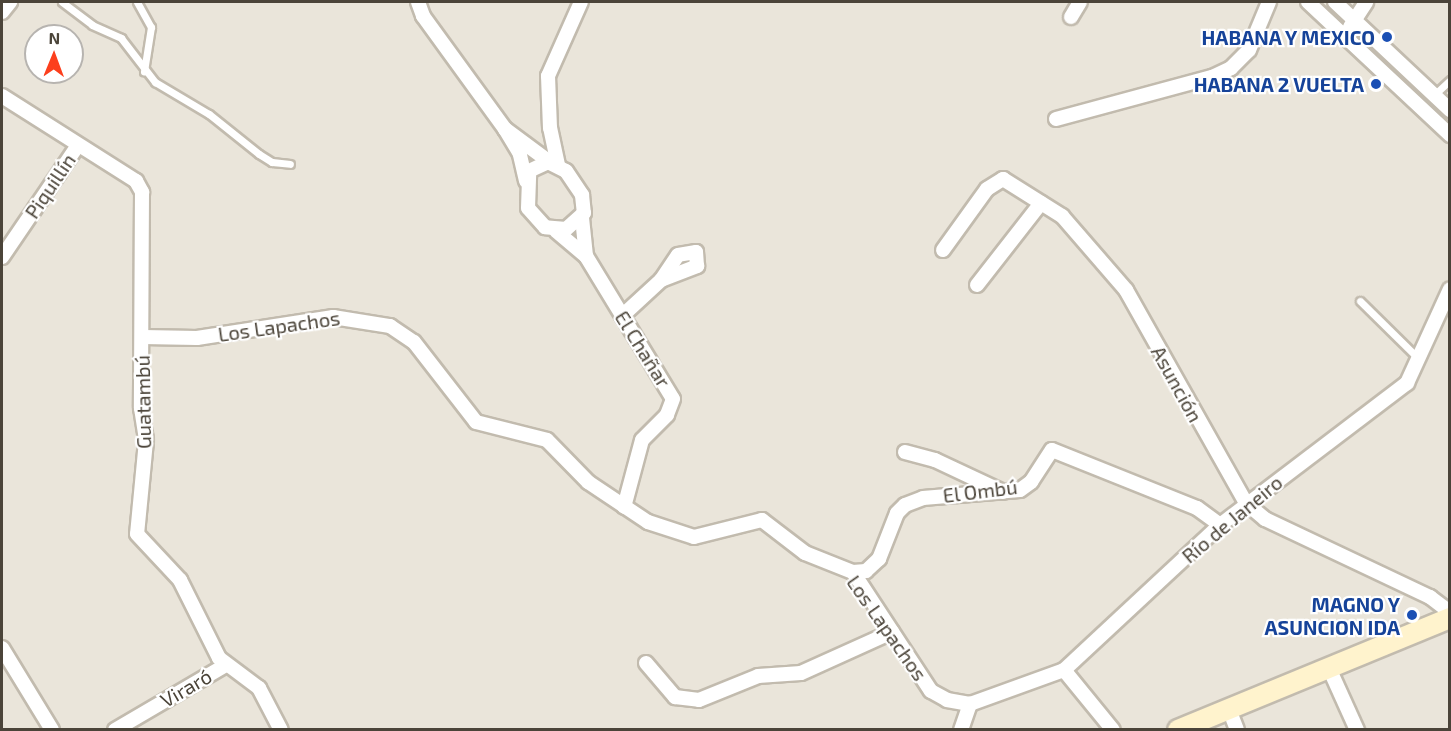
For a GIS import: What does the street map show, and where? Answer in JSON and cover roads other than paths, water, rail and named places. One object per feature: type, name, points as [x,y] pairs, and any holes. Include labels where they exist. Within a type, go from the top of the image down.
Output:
[{"type":"main road","points":[[1178,729],[1449,618]]},
{"type":"main road","points":[[1397,639],[1449,629]]},
{"type":"street","points":[[2,12],[10,2]]},
{"type":"street","points":[[418,2],[423,16],[505,129],[520,154],[531,214],[556,231],[571,227],[582,217],[582,195],[572,176],[527,148],[505,129]]},
{"type":"street","points":[[555,164],[550,128],[550,70],[581,2]]},
{"type":"street","points":[[1071,17],[1080,2]]},
{"type":"street","points":[[1056,119],[1212,77],[1230,68],[1249,50],[1269,2]]},
{"type":"street","points":[[1308,2],[1449,135]]},
{"type":"street","points":[[1335,2],[1449,110]]},
{"type":"street","points":[[1343,33],[1356,22],[1366,2]]},
{"type":"street","name":"Guatambú","points":[[2,96],[136,181],[142,192],[141,408],[146,441],[136,534],[180,580],[213,648],[226,665],[259,688],[281,729]]},
{"type":"street","points":[[527,148],[541,146],[550,128]]},
{"type":"street","name":"Piquillín","points":[[2,257],[78,145]]},
{"type":"street","points":[[526,181],[534,165],[555,164]]},
{"type":"street","name":"Asunción","points":[[943,250],[996,182],[1011,181],[1074,226],[1125,290],[1246,503],[1265,519],[1430,597],[1449,612]]},
{"type":"street","points":[[976,285],[1041,203]]},
{"type":"street","name":"El Chañar","points":[[582,217],[586,256]]},
{"type":"street","name":"El Chañar","points":[[556,231],[586,256],[673,399],[667,415],[642,440],[624,507]]},
{"type":"street","points":[[622,316],[661,280]]},
{"type":"street","name":"Río de Janeiro","points":[[970,704],[1064,670],[1246,503],[1407,383],[1449,289]]},
{"type":"street","name":"Los Lapachos","points":[[143,337],[197,338],[333,317],[390,326],[414,342],[476,422],[547,440],[588,482],[624,507],[662,528],[694,537],[762,520],[805,553],[853,572],[931,691],[947,700],[970,704]]},
{"type":"street","name":"El Ombú","points":[[853,572],[874,566],[897,513],[913,501],[1005,493],[1027,486],[1047,453],[1062,451],[1197,508],[1220,525]]},
{"type":"street","points":[[905,452],[935,460],[1005,493]]},
{"type":"street","points":[[646,663],[665,690],[675,697],[699,700],[758,676],[801,673],[892,632]]},
{"type":"street","points":[[2,648],[52,729]]},
{"type":"street","name":"Viraró","points":[[115,729],[226,665]]},
{"type":"street","points":[[1329,668],[1357,729]]},
{"type":"street","points":[[1064,670],[1113,729]]},
{"type":"street","points":[[961,729],[970,704]]},
{"type":"street","points":[[1229,709],[1237,729]]},
{"type":"lane","points":[[62,2],[92,25],[122,38],[144,71],[155,82],[208,114],[247,147],[272,162],[290,164]]},
{"type":"lane","points":[[136,2],[151,27],[144,71]]},
{"type":"lane","points":[[1434,95],[1449,80]]},
{"type":"lane","points":[[1360,301],[1419,359]]},
{"type":"place","name":"HABANA Y MEXICO","points":[[1387,37]]},
{"type":"place","name":"HABANA 2 VUELTA","points":[[1376,84]]},
{"type":"place","name":"MAGNO Y ASUNCION IDA","points":[[1412,615]]}]
